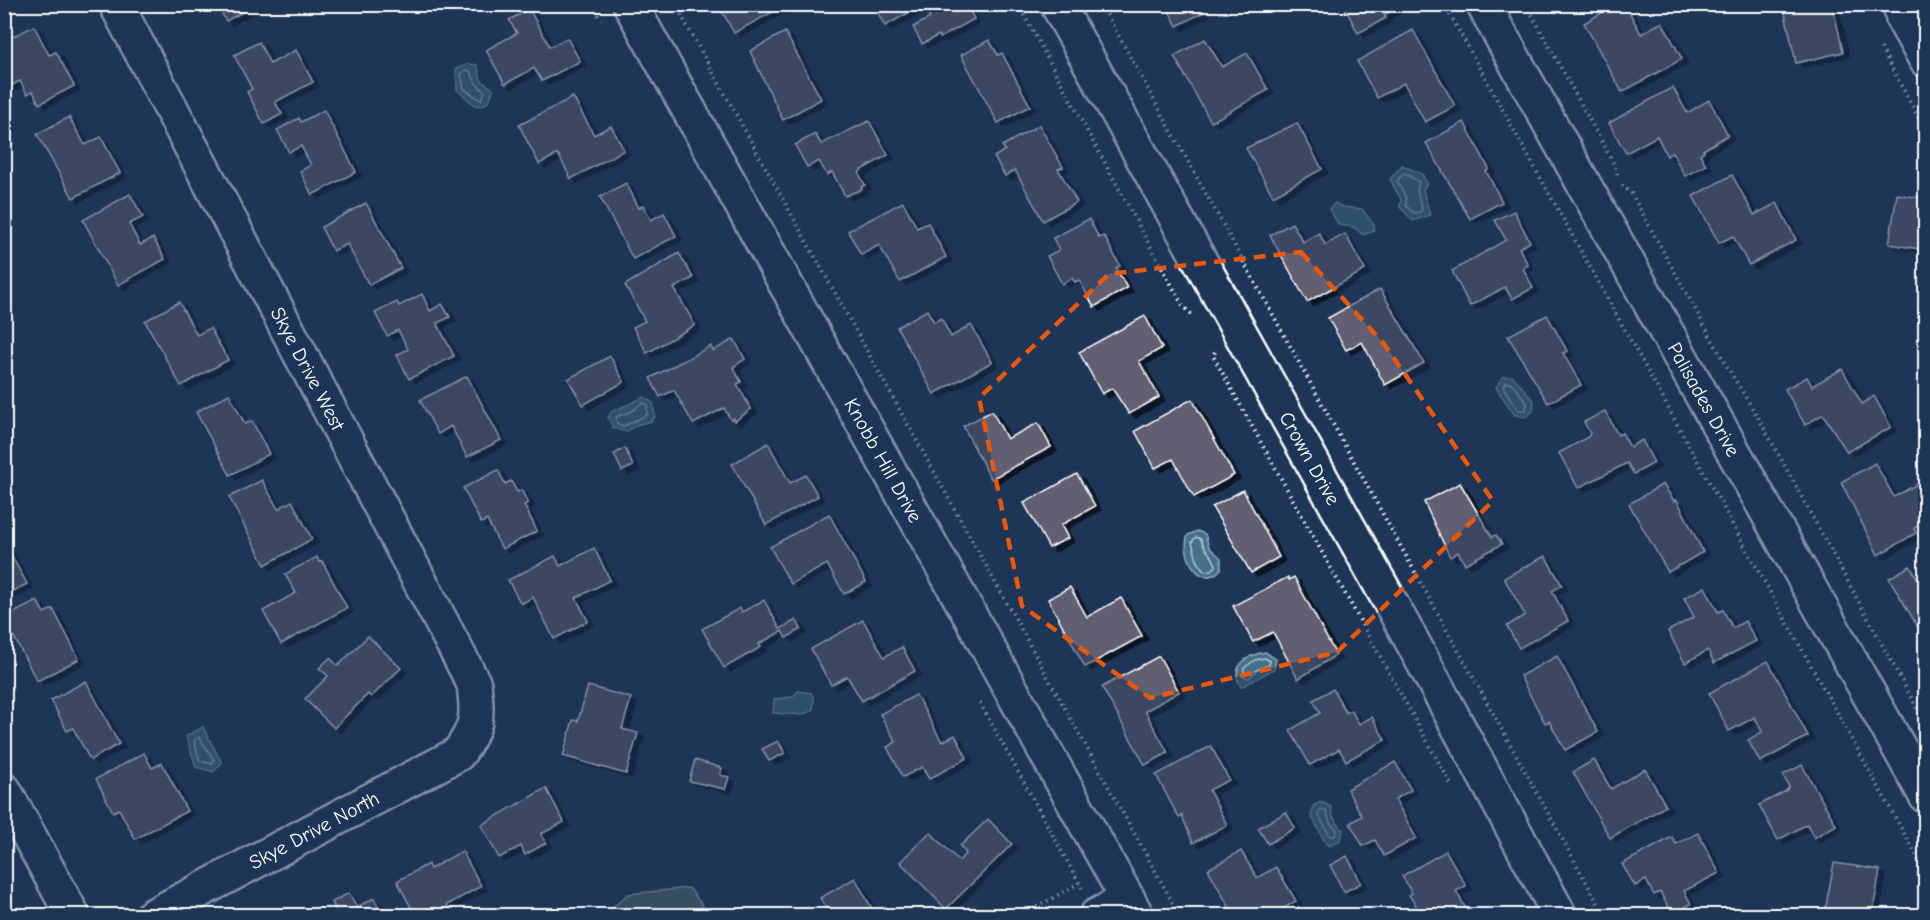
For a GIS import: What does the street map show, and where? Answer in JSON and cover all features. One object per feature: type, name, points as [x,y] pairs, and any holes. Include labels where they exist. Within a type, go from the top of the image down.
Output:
[{"type":"street","name":"Skye Drive West","points":[[116,4],[474,684],[478,717],[470,738]]},
{"type":"street","name":"Knobb Hill Drive","points":[[630,4],[1133,907]]},
{"type":"street","name":"Crown Drive","points":[[1057,4],[1407,633],[1560,915]]},
{"type":"street","name":"Palisades Drive","points":[[1483,4],[1926,796]]},
{"type":"street","points":[[1900,4],[1903,20],[1926,60]]},
{"type":"street","name":"Skye Drive North","points":[[152,915],[458,754],[470,738]]},
{"type":"street","points":[[4,790],[73,915]]},
{"type":"street","points":[[1096,915],[1133,907]]},
{"type":"path","points":[[675,4],[1180,915]]},
{"type":"path","points":[[1018,4],[1183,306],[1196,318]]},
{"type":"path","points":[[1101,4],[1605,915]]},
{"type":"path","points":[[1444,4],[1926,873]]},
{"type":"path","points":[[1526,4],[1615,166],[1621,184],[1630,193],[1762,426],[1926,725]]},
{"type":"path","points":[[1212,344],[1216,351],[1213,356],[1455,793]]},
{"type":"path","points":[[1021,915],[1079,883]]},
{"type":"highlighted area","points":[[1301,252],[1384,344],[1493,501],[1337,652],[1150,698],[1022,606],[979,398],[1109,274]]},
{"type":"green space","points":[[689,888],[703,906],[694,915],[604,915],[628,894]]},
{"type":"water","points":[[469,64],[477,65],[481,80],[493,89],[490,99],[483,106],[475,105],[457,90],[456,69]]},
{"type":"water","points":[[1402,165],[1422,174],[1427,183],[1423,190],[1430,215],[1413,221],[1400,207],[1401,200],[1390,179]]},
{"type":"water","points":[[1335,203],[1342,207],[1362,209],[1374,225],[1374,231],[1363,235],[1353,227],[1339,225],[1329,209]]},
{"type":"water","points":[[1513,376],[1534,401],[1533,411],[1525,417],[1515,415],[1496,388],[1502,377]]},
{"type":"water","points":[[644,397],[653,403],[655,416],[652,421],[636,425],[626,432],[613,428],[608,418],[611,412]]},
{"type":"water","points":[[1197,531],[1205,534],[1209,547],[1221,558],[1221,569],[1213,575],[1206,576],[1199,573],[1189,560],[1186,543],[1188,535]]},
{"type":"water","points":[[1265,652],[1276,659],[1274,669],[1241,687],[1237,674],[1238,668],[1246,659]]},
{"type":"water","points":[[798,691],[811,693],[814,699],[813,710],[802,715],[773,713],[774,699],[792,697]]},
{"type":"water","points":[[203,727],[222,763],[213,772],[196,767],[186,736]]},
{"type":"water","points":[[1321,802],[1331,807],[1333,817],[1343,830],[1340,840],[1330,846],[1326,844],[1311,815],[1314,805]]},
{"type":"building","points":[[217,4],[257,4],[226,21]]},
{"type":"building","points":[[718,4],[787,4],[734,33]]},
{"type":"building","points":[[873,4],[966,4],[974,19],[940,38],[939,35],[922,44],[913,27],[930,18],[922,5],[885,26]]},
{"type":"building","points":[[1163,4],[1200,4],[1204,12],[1177,26],[1166,5]]},
{"type":"building","points":[[1343,4],[1403,4],[1384,15],[1386,18],[1358,33]]},
{"type":"building","points":[[1617,4],[1625,4],[1641,34],[1662,22],[1682,59],[1622,92],[1584,23]]},
{"type":"building","points":[[1783,4],[1833,7],[1843,52],[1796,63]]},
{"type":"building","points":[[529,9],[550,47],[567,38],[580,61],[542,81],[534,68],[505,84],[486,50],[517,33],[509,20]]},
{"type":"building","points":[[34,26],[49,55],[56,52],[74,86],[39,104],[33,91],[27,94],[20,81],[4,89],[4,41]]},
{"type":"building","points":[[1413,30],[1455,106],[1425,122],[1404,83],[1377,98],[1357,61]]},
{"type":"building","points":[[785,32],[821,99],[783,120],[750,51]]},
{"type":"building","points":[[1205,39],[1222,67],[1247,53],[1268,90],[1211,122],[1174,56]]},
{"type":"building","points":[[989,40],[998,55],[1002,53],[1030,106],[998,123],[961,55]]},
{"type":"building","points":[[259,42],[270,64],[296,50],[313,82],[275,102],[282,114],[264,124],[247,92],[252,89],[234,55]]},
{"type":"building","points":[[1673,87],[1687,113],[1709,100],[1728,135],[1700,154],[1706,165],[1685,176],[1672,152],[1667,156],[1657,136],[1626,153],[1609,123]]},
{"type":"building","points":[[573,97],[594,135],[611,126],[624,150],[571,179],[558,154],[539,164],[519,125]]},
{"type":"building","points":[[324,110],[356,172],[312,195],[300,171],[311,165],[301,146],[289,152],[277,130],[299,118],[301,122]]},
{"type":"building","points":[[69,117],[85,145],[101,137],[120,173],[73,198],[37,134]]},
{"type":"building","points":[[869,121],[888,155],[861,170],[859,174],[865,185],[861,187],[862,189],[845,196],[832,172],[827,175],[819,161],[807,167],[795,145],[815,134],[821,144]]},
{"type":"building","points":[[1464,122],[1489,169],[1486,171],[1502,202],[1470,219],[1426,143]]},
{"type":"building","points":[[1297,123],[1322,169],[1273,196],[1246,148]]},
{"type":"building","points":[[1039,125],[1063,167],[1058,169],[1077,202],[1043,221],[1015,170],[1005,176],[994,157],[1005,150],[1002,146]]},
{"type":"building","points":[[1732,175],[1754,215],[1777,203],[1796,240],[1749,265],[1733,236],[1719,243],[1693,196]]},
{"type":"building","points":[[626,183],[639,208],[643,205],[651,220],[664,213],[676,236],[633,259],[600,197]]},
{"type":"building","points":[[130,194],[143,217],[129,224],[140,245],[153,238],[165,259],[118,285],[83,220]]},
{"type":"building","points":[[1897,194],[1926,199],[1926,250],[1889,244]]},
{"type":"building","points":[[903,202],[917,228],[928,223],[946,257],[900,282],[879,245],[861,255],[848,231]]},
{"type":"building","points":[[366,203],[401,268],[369,285],[347,244],[333,251],[321,227]]},
{"type":"building","points":[[1514,211],[1530,242],[1519,248],[1528,265],[1523,268],[1533,288],[1512,299],[1505,287],[1470,306],[1452,271],[1506,240],[1495,220]]},
{"type":"building","points":[[1089,219],[1099,238],[1104,236],[1120,266],[1116,268],[1127,288],[1094,307],[1079,280],[1075,282],[1072,278],[1062,284],[1047,256],[1059,250],[1053,238]]},
{"type":"building","points":[[1292,223],[1303,242],[1319,233],[1325,245],[1345,234],[1365,270],[1307,302],[1270,235]]},
{"type":"building","points":[[679,253],[693,278],[674,288],[695,325],[647,353],[633,327],[645,321],[625,285]]},
{"type":"building","points":[[1380,289],[1424,363],[1385,385],[1362,342],[1346,350],[1328,318]]},
{"type":"building","points":[[422,294],[430,311],[442,304],[450,317],[437,323],[454,356],[409,379],[397,355],[408,349],[398,330],[387,336],[375,313],[397,302],[399,306]]},
{"type":"building","points":[[179,302],[197,335],[210,328],[228,360],[181,386],[145,321]]},
{"type":"building","points":[[927,310],[934,322],[941,318],[951,337],[971,325],[992,362],[934,394],[897,327]]},
{"type":"building","points":[[1547,315],[1567,351],[1563,353],[1581,385],[1548,403],[1508,336]]},
{"type":"building","points":[[1145,316],[1162,348],[1139,361],[1159,397],[1129,414],[1112,388],[1102,394],[1079,352]]},
{"type":"building","points":[[734,339],[745,359],[733,367],[741,382],[737,384],[751,409],[735,421],[734,418],[731,420],[724,408],[693,424],[674,390],[660,397],[650,378],[711,346],[713,351]]},
{"type":"building","points":[[610,356],[624,382],[583,405],[568,379]]},
{"type":"building","points":[[1842,369],[1862,404],[1874,396],[1891,427],[1847,452],[1823,414],[1805,425],[1785,389],[1807,377],[1812,386]]},
{"type":"building","points":[[467,376],[501,440],[467,457],[451,426],[438,434],[420,400]]},
{"type":"building","points":[[229,394],[245,424],[252,421],[269,454],[230,475],[196,412]]},
{"type":"building","points":[[1192,399],[1234,475],[1194,497],[1173,459],[1155,468],[1135,431]]},
{"type":"building","points":[[992,411],[1007,439],[1038,423],[1051,447],[991,479],[963,426]]},
{"type":"building","points":[[1605,411],[1618,435],[1622,433],[1630,447],[1642,440],[1654,463],[1634,474],[1627,463],[1578,488],[1559,453],[1588,437],[1590,433],[1584,422]]},
{"type":"building","points":[[768,443],[790,483],[806,475],[818,496],[766,525],[732,464]]},
{"type":"building","points":[[625,448],[633,466],[622,471],[614,454]]},
{"type":"building","points":[[1875,463],[1894,497],[1917,484],[1926,500],[1926,522],[1914,528],[1916,533],[1878,555],[1841,482]]},
{"type":"building","points":[[498,470],[505,484],[511,481],[517,492],[521,490],[528,503],[524,505],[537,531],[502,549],[487,520],[481,523],[463,488]]},
{"type":"building","points":[[1077,474],[1095,506],[1061,525],[1068,538],[1049,548],[1024,503]]},
{"type":"building","points":[[262,480],[278,509],[292,501],[312,539],[265,565],[229,497]]},
{"type":"building","points":[[1460,483],[1492,537],[1496,535],[1502,544],[1465,564],[1458,552],[1450,557],[1424,502]]},
{"type":"building","points":[[1663,484],[1674,501],[1677,500],[1703,552],[1668,572],[1629,504]]},
{"type":"building","points":[[1243,490],[1279,557],[1251,573],[1212,507]]},
{"type":"building","points":[[829,514],[866,582],[844,594],[827,564],[791,584],[770,547]]},
{"type":"building","points":[[4,542],[27,584],[4,596]]},
{"type":"building","points":[[594,548],[610,580],[576,598],[588,621],[554,639],[533,597],[521,604],[508,580],[555,556],[560,566]]},
{"type":"building","points":[[1545,556],[1562,585],[1552,591],[1568,621],[1519,648],[1507,626],[1525,615],[1504,578]]},
{"type":"building","points":[[317,557],[319,562],[322,561],[347,608],[281,644],[263,611],[296,593],[285,574]]},
{"type":"building","points":[[1910,566],[1926,592],[1926,641],[1889,578]]},
{"type":"building","points":[[1288,577],[1289,580],[1294,577],[1336,655],[1298,679],[1273,632],[1253,642],[1233,606]]},
{"type":"building","points":[[1070,587],[1087,617],[1121,598],[1142,636],[1085,667],[1048,599]]},
{"type":"building","points":[[1705,587],[1718,612],[1723,610],[1733,628],[1745,621],[1756,641],[1714,663],[1708,650],[1685,663],[1668,631],[1694,617],[1684,598]]},
{"type":"building","points":[[764,600],[780,629],[796,620],[801,629],[786,638],[782,631],[759,644],[761,647],[724,668],[702,629],[740,608],[742,612]]},
{"type":"building","points":[[37,601],[44,613],[53,609],[79,659],[37,681],[4,618]]},
{"type":"building","points":[[863,620],[884,657],[902,647],[915,671],[862,701],[847,676],[831,685],[811,649]]},
{"type":"building","points":[[368,636],[401,668],[371,697],[368,694],[334,728],[305,699],[328,676],[319,668],[330,658],[338,666]]},
{"type":"building","points":[[1159,656],[1179,692],[1145,711],[1168,753],[1145,765],[1102,687]]},
{"type":"building","points":[[1557,656],[1598,732],[1565,750],[1549,721],[1545,723],[1520,676]]},
{"type":"building","points":[[1768,661],[1808,736],[1760,762],[1748,740],[1762,732],[1755,717],[1729,731],[1709,693]]},
{"type":"building","points":[[86,681],[119,744],[90,760],[73,728],[67,731],[51,700]]},
{"type":"building","points":[[588,686],[631,698],[622,729],[638,733],[626,774],[563,756],[573,720],[578,721]]},
{"type":"building","points":[[1333,689],[1346,713],[1351,710],[1359,724],[1372,717],[1385,740],[1346,761],[1339,749],[1310,765],[1290,730],[1320,713],[1313,700]]},
{"type":"building","points":[[916,695],[942,742],[955,735],[967,758],[929,779],[922,767],[903,777],[887,747],[896,742],[880,714]]},
{"type":"building","points":[[778,741],[785,753],[769,761],[762,749]]},
{"type":"building","points":[[1211,746],[1229,780],[1209,790],[1227,825],[1193,843],[1182,816],[1179,818],[1156,775]]},
{"type":"building","points":[[144,753],[152,768],[162,763],[187,811],[135,839],[119,809],[113,812],[96,779]]},
{"type":"building","points":[[695,760],[722,768],[720,775],[729,777],[725,789],[689,781]]},
{"type":"building","points":[[1594,760],[1611,789],[1645,769],[1666,806],[1610,838],[1573,772]]},
{"type":"building","points":[[1395,762],[1411,790],[1395,799],[1416,838],[1384,856],[1375,840],[1363,846],[1350,823],[1362,816],[1347,789]]},
{"type":"building","points":[[1802,765],[1836,825],[1814,838],[1807,824],[1778,840],[1759,805],[1786,791],[1789,787],[1783,775]]},
{"type":"building","points":[[546,788],[564,822],[541,834],[546,843],[525,855],[521,846],[499,858],[481,825]]},
{"type":"building","points":[[1286,812],[1295,828],[1268,844],[1258,828]]},
{"type":"building","points":[[988,819],[1012,844],[946,909],[900,862],[930,832],[959,861],[966,853],[960,846]]},
{"type":"building","points":[[1698,833],[1719,873],[1684,891],[1691,904],[1672,914],[1660,892],[1654,895],[1646,880],[1635,886],[1622,864],[1672,837],[1676,844]]},
{"type":"building","points":[[462,851],[481,886],[447,905],[452,913],[448,916],[428,916],[424,908],[414,913],[397,881],[428,864],[430,869]]},
{"type":"building","points":[[1241,851],[1257,878],[1276,867],[1296,901],[1271,916],[1234,916],[1208,869]]},
{"type":"building","points":[[1446,851],[1466,886],[1456,891],[1470,916],[1423,916],[1409,895],[1412,893],[1402,876]]},
{"type":"building","points":[[1347,856],[1361,883],[1344,892],[1330,865]]},
{"type":"building","points":[[1834,863],[1880,870],[1872,916],[1824,916]]},
{"type":"building","points":[[855,878],[876,916],[821,916],[828,911],[820,898]]},
{"type":"building","points":[[349,893],[357,907],[374,898],[383,916],[338,916],[332,902]]}]
